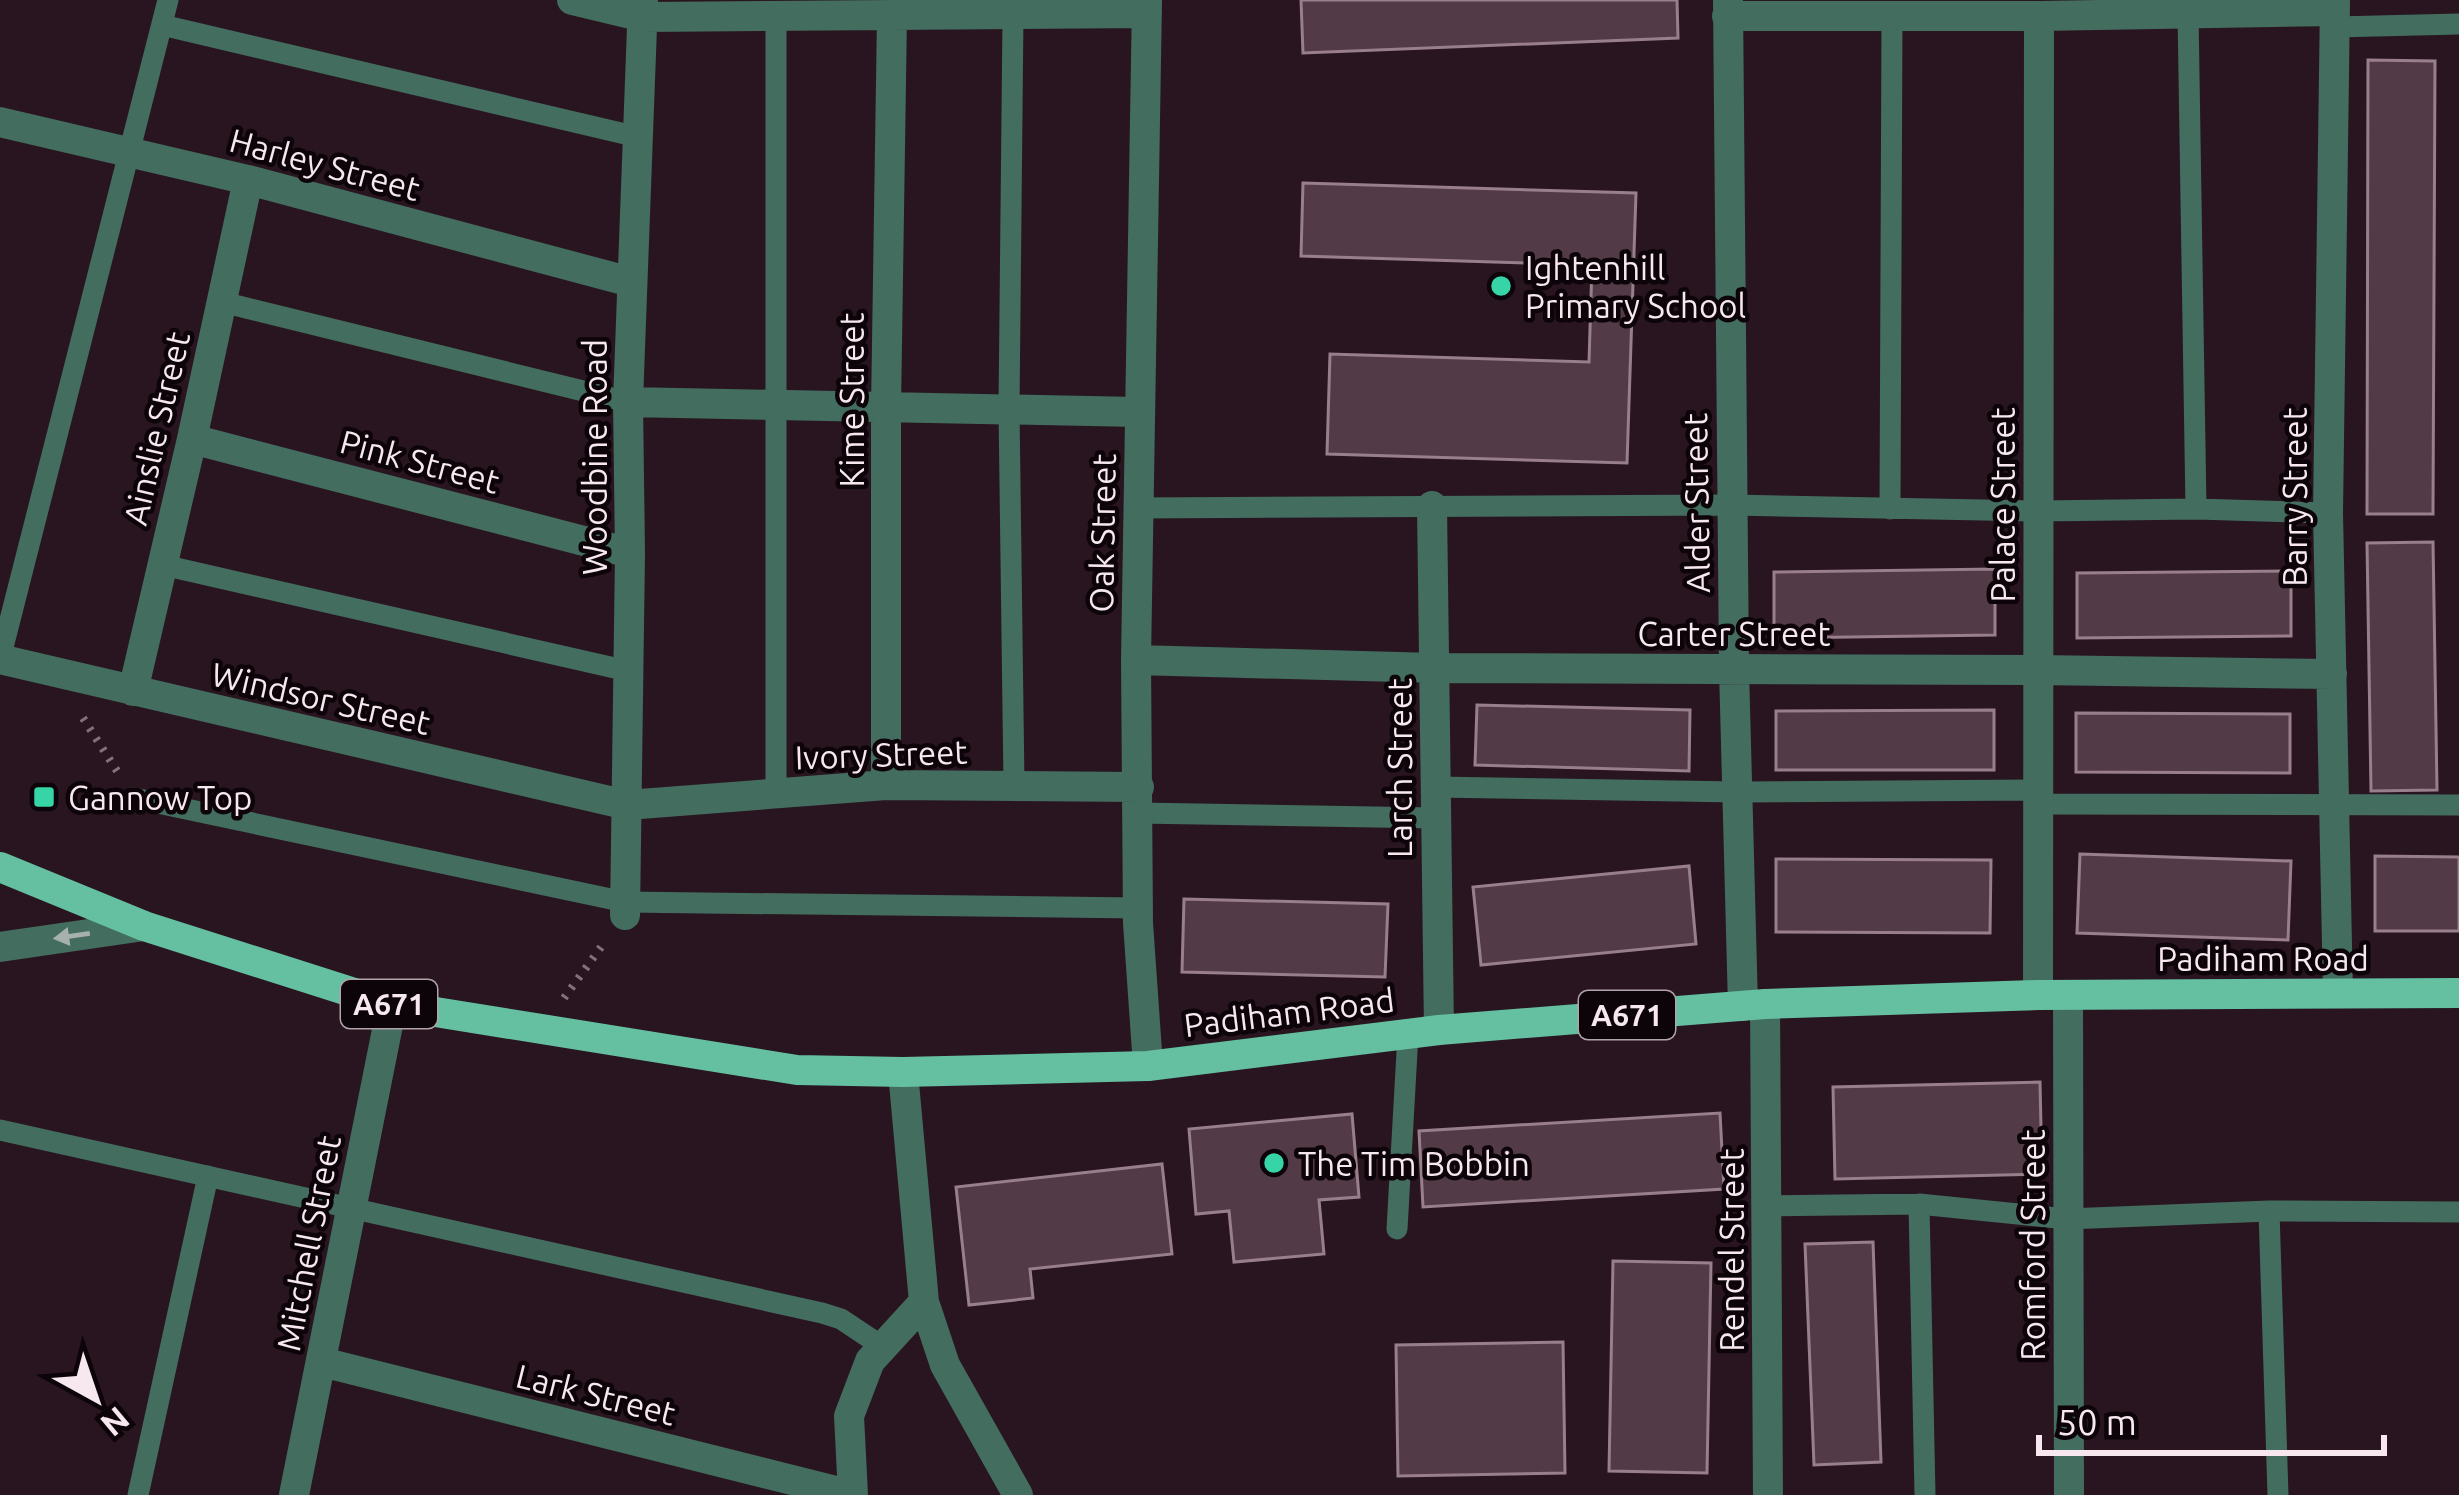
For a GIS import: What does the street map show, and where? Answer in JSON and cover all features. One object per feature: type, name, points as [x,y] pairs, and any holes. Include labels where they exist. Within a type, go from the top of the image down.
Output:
[{"type":"main road","name":"Padiham Road","points":[[0,867],[144,926],[392,1005],[796,1070],[1148,1066],[1423,1032],[1754,1005],[2053,995],[2459,993]]},
{"type":"street","points":[[572,0],[776,16],[1013,15],[1147,6]]},
{"type":"street","name":"Oak Street","points":[[1147,6],[1136,660],[1138,908],[1148,1066]]},
{"type":"street","points":[[1728,8],[1892,15],[2335,13]]},
{"type":"street","name":"Alder Street","points":[[1728,8],[1734,669],[1754,1005]]},
{"type":"street","name":"Woodbine Road","points":[[625,909],[628,402],[643,9]]},
{"type":"street","name":"Barry Street","points":[[2335,13],[2328,513],[2338,993]]},
{"type":"street","name":"Kime Street","points":[[886,785],[892,16]]},
{"type":"street","name":"Palace Street","points":[[2039,16],[2037,797],[2053,995]]},
{"type":"street","name":"Harley Street","points":[[0,122],[248,180],[631,282]]},
{"type":"street","name":"Ainslie Street","points":[[133,691],[248,180]]},
{"type":"street","points":[[628,402],[1139,412]]},
{"type":"street","name":"Pink Street","points":[[192,439],[630,553]]},
{"type":"street","name":"Larch Street","points":[[1423,1032],[1435,802],[1432,506]]},
{"type":"street","name":"Windsor Street","points":[[0,658],[627,805]]},
{"type":"street","name":"Carter Street","points":[[1136,660],[1435,668],[2332,674]]},
{"type":"street","name":"Ivory Street","points":[[627,805],[886,785],[1014,786],[1138,800]]},
{"type":"street","name":"Padiham Road","points":[[0,946],[144,926]]},
{"type":"street","name":"Romford Street","points":[[2053,995],[2067,1219],[2069,1495]]},
{"type":"street","name":"Mitchell Street","points":[[294,1495],[392,1005]]},
{"type":"street","name":"Rendel Street","points":[[1754,1005],[1768,1206],[1768,1495]]},
{"type":"street","points":[[904,1072],[924,1302],[946,1366],[1018,1495]]},
{"type":"street","points":[[852,1495],[849,1416],[871,1361],[924,1302]]},
{"type":"street","name":"Lark Street","points":[[322,1362],[852,1495]]},
{"type":"lane","points":[[0,658],[169,0]]},
{"type":"lane","points":[[2188,13],[2196,509]]},
{"type":"lane","points":[[2335,13],[2459,24]]},
{"type":"lane","points":[[1013,15],[1009,410],[1014,786]]},
{"type":"lane","points":[[1890,508],[1892,15]]},
{"type":"lane","points":[[776,16],[776,794]]},
{"type":"lane","points":[[162,25],[638,137]]},
{"type":"lane","points":[[221,302],[628,402]]},
{"type":"lane","points":[[1138,508],[1732,506],[2328,513]]},
{"type":"lane","points":[[163,565],[628,671]]},
{"type":"lane","points":[[1138,800],[1435,802],[1738,793],[2459,805]]},
{"type":"lane","points":[[134,798],[625,909],[1138,908]]},
{"type":"lane","points":[[1397,1229],[1423,1032]]},
{"type":"lane","points":[[0,1130],[823,1313],[841,1319],[883,1347]]},
{"type":"lane","points":[[138,1495],[208,1176]]},
{"type":"lane","points":[[1919,1204],[1925,1495]]},
{"type":"lane","points":[[1768,1206],[1919,1204],[2067,1219],[2269,1211],[2459,1212]]},
{"type":"lane","points":[[2269,1211],[2278,1495]]},
{"type":"path","points":[[52,671],[134,798]]},
{"type":"path","points":[[542,1029],[625,909]]},
{"type":"building","points":[[1301,0],[1677,0],[1678,38],[1303,53]]},
{"type":"building","points":[[2368,60],[2435,61],[2433,514],[2367,514]]},
{"type":"building","points":[[1303,183],[1636,193],[1627,463],[1327,454],[1330,354],[1589,362],[1592,265],[1301,256]]},
{"type":"building","points":[[2433,542],[2437,790],[2371,791],[2367,543]]},
{"type":"building","points":[[1995,569],[1995,635],[1774,638],[1774,572]]},
{"type":"building","points":[[2291,571],[2291,636],[2077,638],[2077,573]]},
{"type":"building","points":[[1477,705],[1690,710],[1689,771],[1475,765]]},
{"type":"building","points":[[1994,710],[1994,770],[1776,770],[1776,711]]},
{"type":"building","points":[[2076,713],[2290,714],[2290,773],[2076,772]]},
{"type":"building","points":[[2080,854],[2291,861],[2288,940],[2077,933]]},
{"type":"building","points":[[2375,856],[2459,857],[2459,931],[2375,931]]},
{"type":"building","points":[[1776,859],[1991,860],[1990,933],[1776,932]]},
{"type":"building","points":[[1689,866],[1696,944],[1481,965],[1473,887]]},
{"type":"building","points":[[1184,899],[1388,904],[1385,977],[1182,972]]},
{"type":"building","points":[[2040,1082],[2042,1174],[1835,1179],[1833,1087]]},
{"type":"building","points":[[1720,1113],[1724,1189],[1423,1207],[1419,1131]]},
{"type":"building","name":"The Tim Bobbin","points":[[1352,1114],[1359,1197],[1319,1200],[1324,1254],[1234,1262],[1229,1211],[1196,1214],[1189,1129]]},
{"type":"building","points":[[1162,1164],[1172,1254],[1030,1269],[1033,1298],[969,1305],[956,1187]]},
{"type":"building","points":[[1873,1242],[1881,1462],[1814,1465],[1805,1244]]},
{"type":"building","points":[[1613,1261],[1711,1263],[1707,1473],[1609,1471]]},
{"type":"building","points":[[1563,1342],[1565,1473],[1398,1476],[1396,1345]]},
{"type":"place","name":"Ightenhill Primary School","points":[[1501,286]]},
{"type":"place","name":"Gannow Top","points":[[44,797]]},
{"type":"place","name":"The Tim Bobbin","points":[[1274,1163]]}]
